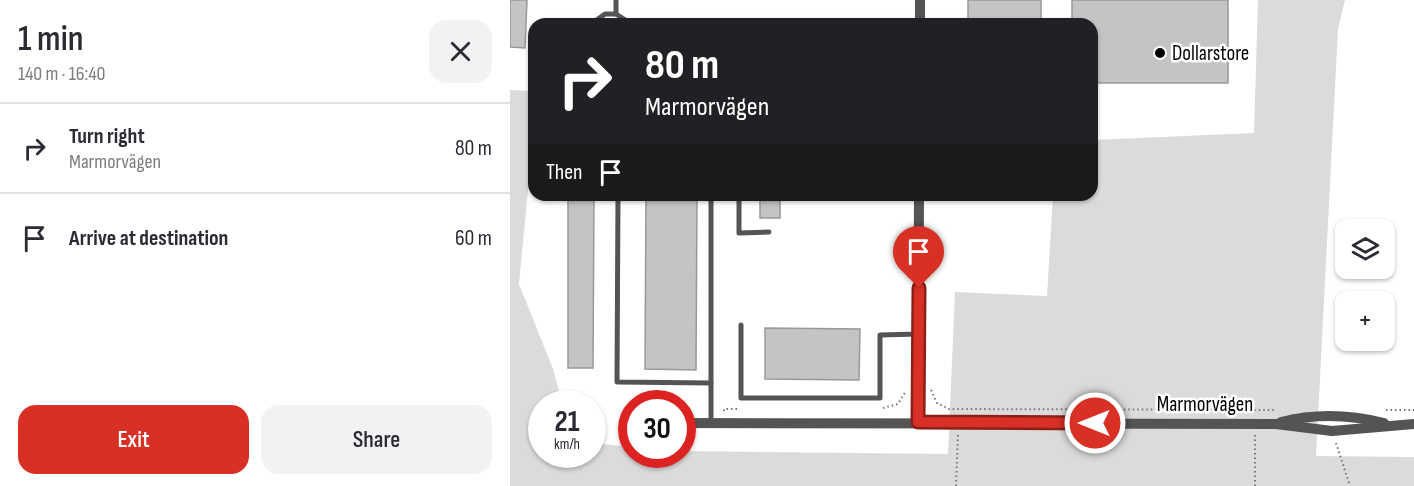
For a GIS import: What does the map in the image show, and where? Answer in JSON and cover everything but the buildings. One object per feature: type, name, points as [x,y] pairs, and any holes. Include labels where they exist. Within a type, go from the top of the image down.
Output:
[{"type":"street","points":[[920,0],[920,18]]},
{"type":"street","points":[[918,422],[919,201]]},
{"type":"street","name":"Marmorvägen","points":[[1276,424],[1302,417],[1332,414],[1390,424]]},
{"type":"street","name":"Marmorvägen","points":[[696,423],[1276,424],[1332,431],[1390,424],[1414,424]]},
{"type":"lane","points":[[616,0],[616,14]]},
{"type":"lane","points":[[600,18],[605,14],[616,14],[622,18]]},
{"type":"lane","points":[[618,201],[617,382],[711,383]]},
{"type":"lane","points":[[711,201],[711,423]]},
{"type":"lane","points":[[739,201],[739,232],[769,232]]},
{"type":"lane","points":[[741,325],[741,398],[880,398],[880,335],[918,334]]},
{"type":"path","points":[[879,409],[898,404],[907,390],[931,389],[937,403],[949,409],[1276,410]]},
{"type":"path","points":[[724,423],[724,409],[748,409]]},
{"type":"path","points":[[1377,409],[1414,410]]},
{"type":"path","points":[[956,486],[958,422]]},
{"type":"path","points":[[1255,424],[1255,486]]},
{"type":"path","points":[[1332,431],[1350,486]]},
{"type":"shaded area","points":[[1258,0],[1345,0],[1338,29],[1316,456],[1414,457],[1414,486],[510,486],[510,90],[528,91],[528,190],[519,284],[553,369],[559,390],[528,390],[528,468],[606,468],[606,444],[618,446],[618,468],[696,468],[696,451],[948,454],[955,292],[1047,296],[1053,201],[1098,201],[1098,140],[1254,133]]},
{"type":"place","name":"Dollarstore","points":[[1160,53]]},
{"type":"route","points":[[919,288],[918,422],[1095,423]]}]
